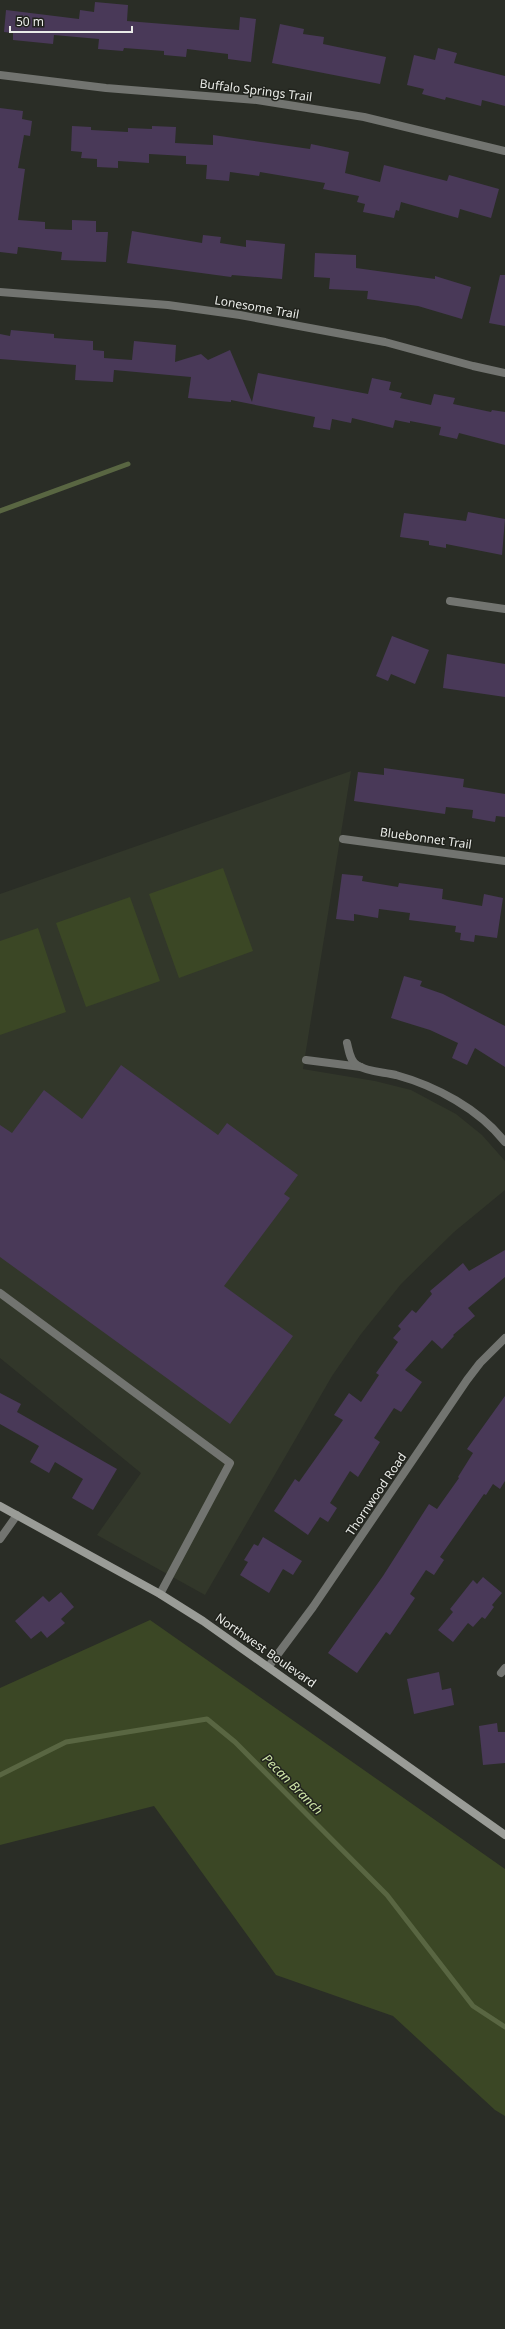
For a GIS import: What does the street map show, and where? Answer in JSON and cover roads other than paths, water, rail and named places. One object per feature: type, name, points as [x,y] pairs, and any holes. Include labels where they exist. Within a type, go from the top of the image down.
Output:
[{"type":"street","name":"Buffalo Springs Trail","points":[[0,75],[106,88],[257,100],[364,116],[505,151]]},
{"type":"street","name":"Lonesome Trail","points":[[0,292],[168,305],[240,315],[385,342],[473,366],[505,373]]},
{"type":"street","points":[[450,601],[505,609]]},
{"type":"street","name":"Bluebonnet Trail","points":[[343,839],[505,861]]},
{"type":"street","points":[[347,1043],[351,1059],[361,1067]]},
{"type":"street","points":[[306,1060],[361,1067],[396,1075],[436,1090],[472,1112],[505,1142]]},
{"type":"street","points":[[0,1293],[230,1463],[160,1594]]},
{"type":"street","name":"Thornwood Road","points":[[269,1666],[313,1607],[467,1380],[480,1363],[505,1338]]},
{"type":"street","name":"Northwest Boulevard","points":[[0,1506],[160,1594],[269,1666],[505,1835]]},
{"type":"street","points":[[0,1539],[17,1515]]},
{"type":"waterway","points":[[0,511],[128,464]]},
{"type":"waterway","name":"Pecan Branch","points":[[0,1775],[66,1742],[207,1719],[235,1742],[387,1895],[473,2006],[505,2027]]}]
